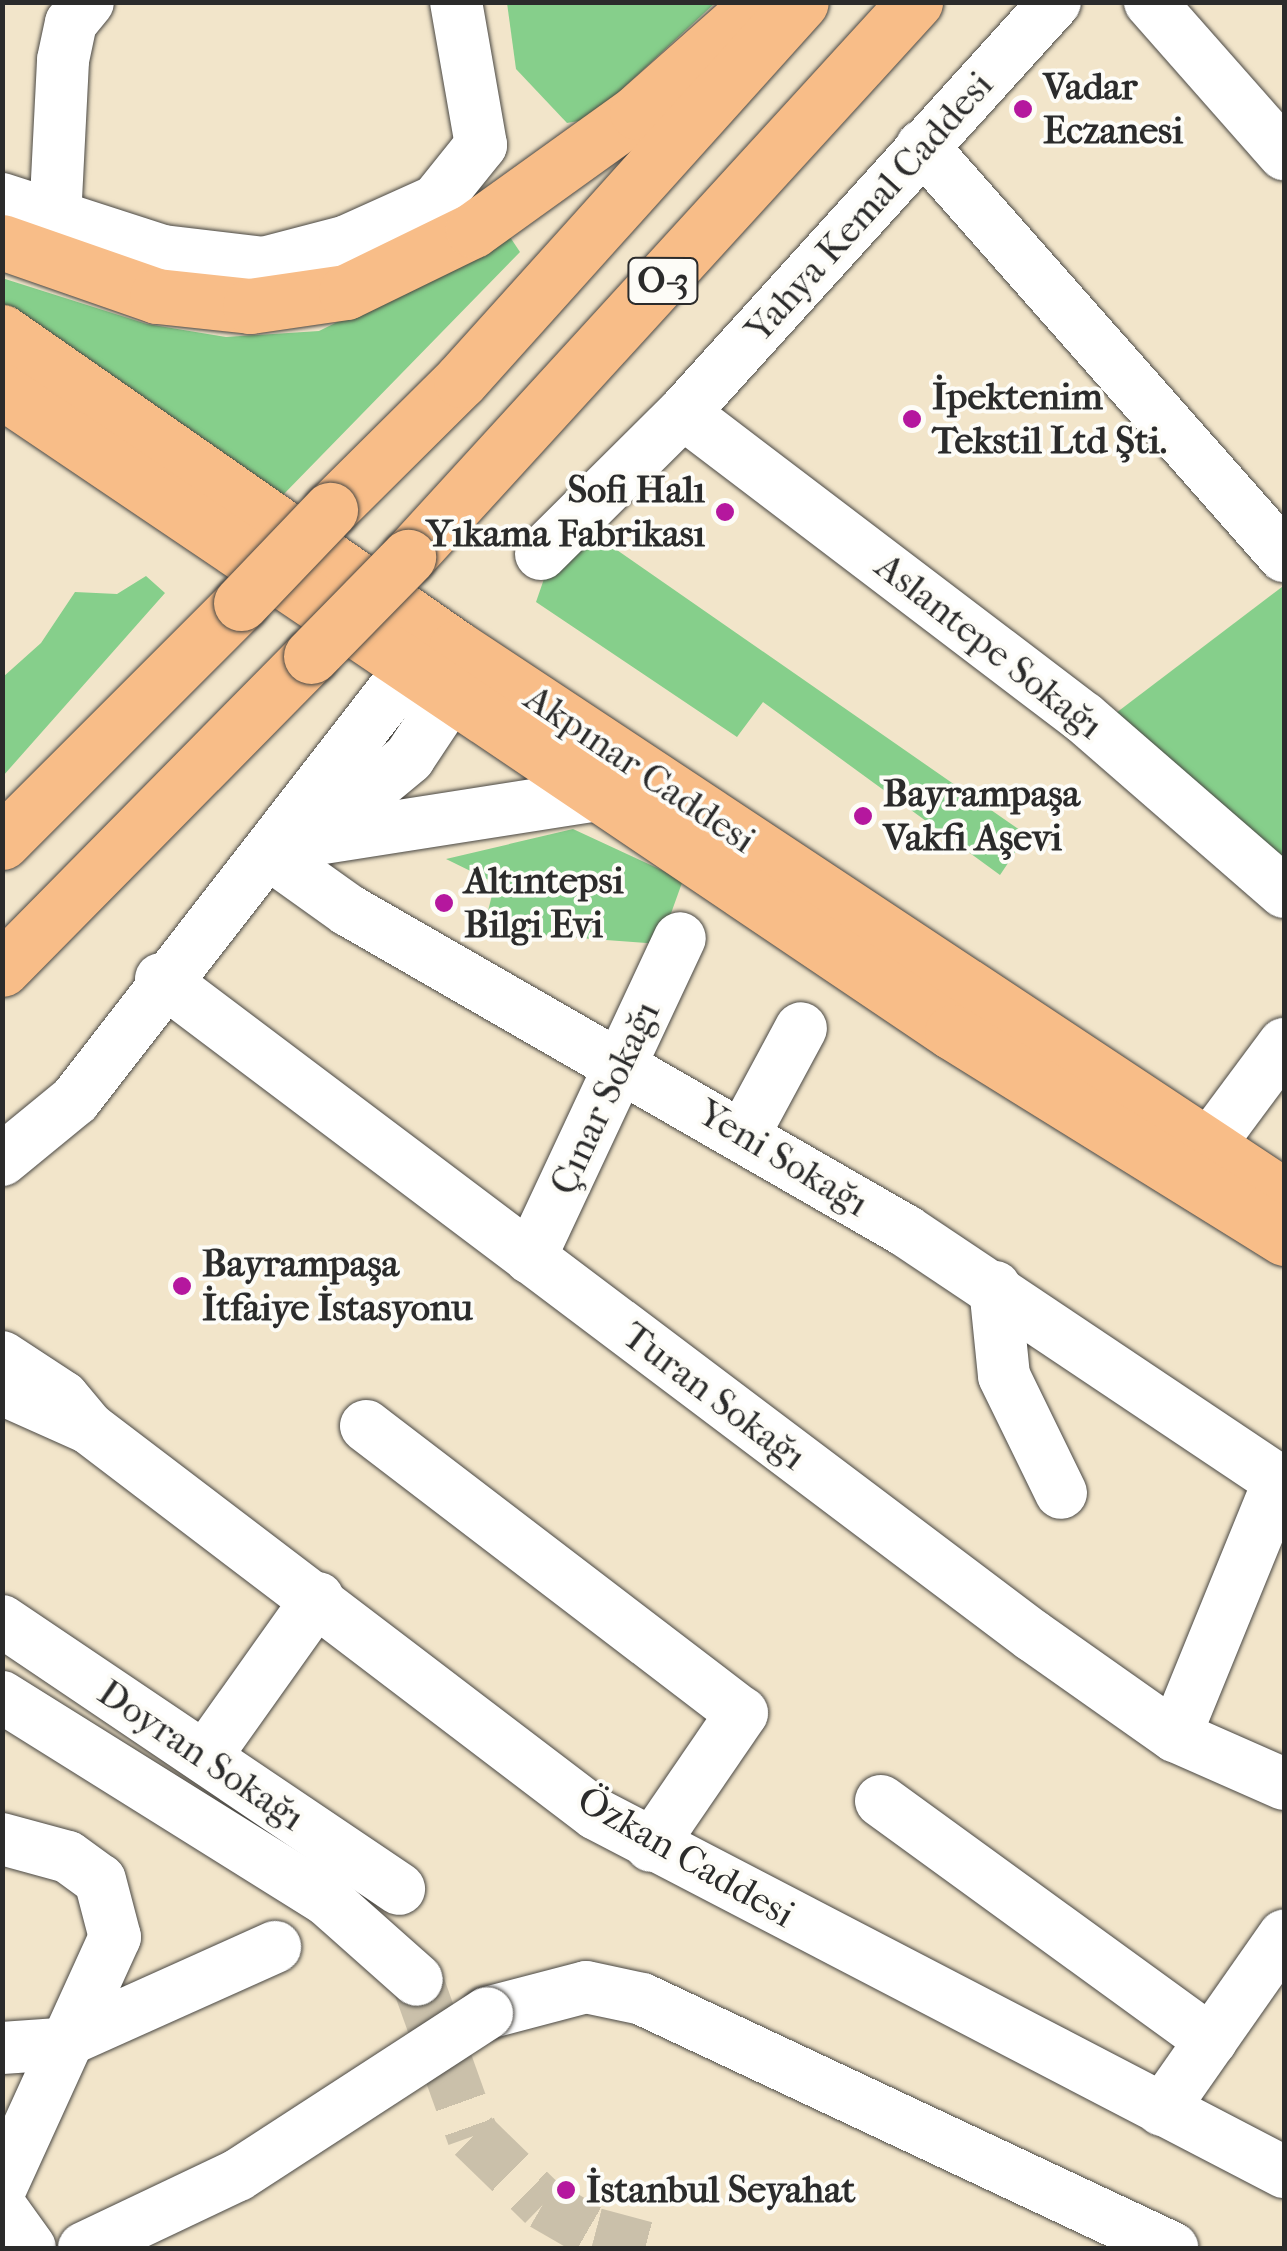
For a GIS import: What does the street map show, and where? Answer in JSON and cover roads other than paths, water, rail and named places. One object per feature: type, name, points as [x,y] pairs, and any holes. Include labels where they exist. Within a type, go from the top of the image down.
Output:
[{"type":"main road","points":[[2,242],[157,296],[250,306],[346,292],[488,220],[637,112],[760,2]]},
{"type":"main road","name":"O-3","points":[[2,842],[461,380],[801,2]]},
{"type":"main road","name":"O-3","points":[[2,969],[408,557],[915,2]]},
{"type":"main road","name":"Akpınar Caddesi","points":[[2,332],[597,796],[1140,1155],[1284,1238]]},
{"type":"main road","name":"Akpınar Caddesi","points":[[2,392],[438,671],[1284,1196]]},
{"type":"street","points":[[54,219],[63,60],[71,23],[88,2]]},
{"type":"street","points":[[2,199],[54,219],[163,251],[264,262],[346,241],[436,201],[480,145],[456,2]]},
{"type":"street","name":"Yahya Kemal Caddesi","points":[[541,554],[683,413],[1055,2]]},
{"type":"street","points":[[1150,2],[1284,154]]},
{"type":"street","points":[[922,146],[1284,556]]},
{"type":"street","name":"Aslantepe Sokağı","points":[[683,413],[1084,718],[1284,892]]},
{"type":"street","points":[[3,1160],[74,1100],[162,979],[286,847],[438,671]]},
{"type":"street","points":[[286,847],[597,796]]},
{"type":"street","name":"Yeni Sokağı","points":[[286,847],[348,910],[744,1134],[995,1287],[1282,1482]]},
{"type":"street","name":"Çınar Sokağı","points":[[530,1258],[680,938]]},
{"type":"street","name":"Turan Sokağı","points":[[162,979],[530,1258],[1175,1736],[1284,1784]]},
{"type":"street","points":[[744,1134],[801,1028]]},
{"type":"street","points":[[1206,1149],[1284,1044]]},
{"type":"street","points":[[995,1287],[1004,1376],[1062,1493]]},
{"type":"street","name":"Özkan Caddesi","points":[[2,1356],[63,1396],[88,1428]]},
{"type":"street","name":"Özkan Caddesi","points":[[2,1389],[88,1428],[651,1846],[1284,2172]]},
{"type":"street","points":[[366,1426],[742,1713],[651,1846]]},
{"type":"street","points":[[1175,1736],[1282,1482]]},
{"type":"street","points":[[205,1758],[318,1598]]},
{"type":"street","name":"Doyran Sokağı","points":[[2,1622],[399,1888]]},
{"type":"street","points":[[2,1696],[327,1900],[418,1980]]},
{"type":"street","points":[[882,1801],[1211,2041]]},
{"type":"street","points":[[2,1839],[68,1857],[100,1880],[114,1937],[97,1989],[59,2044],[2,2185]]},
{"type":"street","points":[[1162,2110],[1284,1936]]},
{"type":"street","points":[[2,2048],[59,2044],[275,1948]]},
{"type":"street","points":[[84,2248],[238,2174],[487,2013],[586,1987],[642,1999],[1172,2248]]},
{"type":"street","points":[[2,2208],[30,2248]]},
{"type":"tunnel","points":[[417,1980],[473,2136],[543,2204],[595,2234],[648,2248]]},
{"type":"place","name":"Vadar Eczanesi","points":[[1023,109]]},
{"type":"place","name":"İpektenim Tekstil Ltd Şti.","points":[[912,419]]},
{"type":"place","name":"Sofi Halı Yıkama Fabrikası","points":[[725,512]]},
{"type":"place","name":"Bayrampaşa Vakfı Aşevi","points":[[863,816]]},
{"type":"place","name":"Altıntepsi Bilgi Evi","points":[[444,903]]},
{"type":"place","name":"Bayrampaşa İtfaiye İstasyonu","points":[[182,1286]]},
{"type":"place","name":"İstanbul Seyahat","points":[[566,2190]]}]
